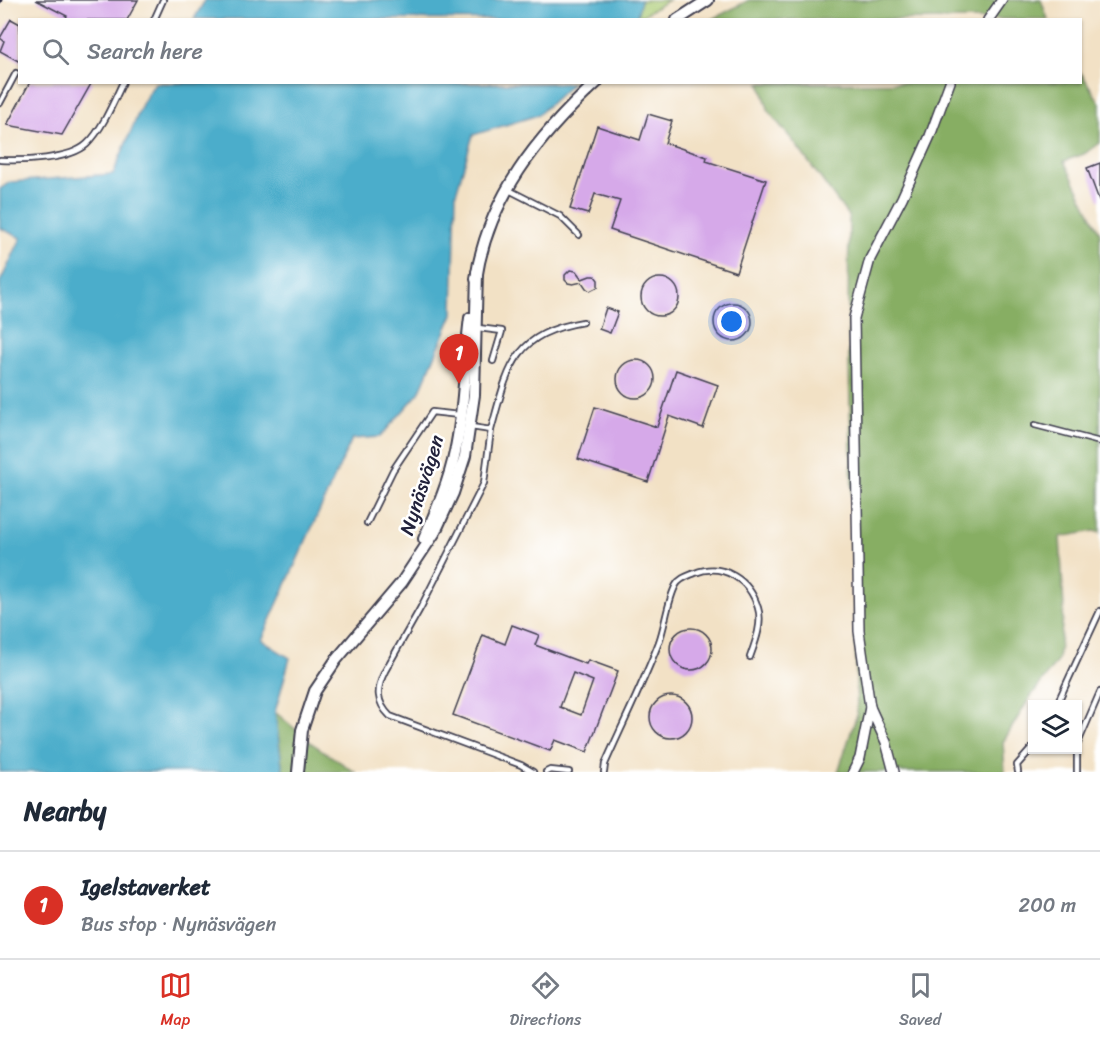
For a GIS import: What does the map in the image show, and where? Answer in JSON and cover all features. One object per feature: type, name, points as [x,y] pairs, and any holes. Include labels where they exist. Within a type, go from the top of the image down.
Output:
[{"type":"street","points":[[680,18],[708,0]]},
{"type":"street","points":[[989,18],[1002,0]]},
{"type":"street","name":"Nynäsvägen","points":[[298,772],[302,730],[315,691],[336,660],[386,603],[435,532],[453,493],[465,456],[465,421],[477,272],[485,239],[518,170],[547,132],[595,84]]},
{"type":"street","points":[[894,772],[886,742],[870,707],[859,631],[854,318],[870,259],[926,147],[949,84]]},
{"type":"street","points":[[853,772],[860,758],[870,707]]},
{"type":"lane","points":[[155,18],[164,0]]},
{"type":"lane","points":[[0,103],[16,73]]},
{"type":"lane","points":[[0,160],[14,161],[70,154],[87,145],[122,84]]},
{"type":"lane","points":[[507,189],[560,216],[579,235]]},
{"type":"lane","points":[[533,772],[521,765],[390,716],[382,708],[377,694],[385,671],[421,607],[484,483],[491,430],[504,383],[520,351],[540,334],[566,324],[583,322]]},
{"type":"lane","points":[[472,328],[502,331],[493,362]]},
{"type":"lane","points":[[367,523],[393,470],[432,412],[491,430]]},
{"type":"lane","points":[[1035,425],[1100,442]]},
{"type":"lane","points":[[604,772],[605,764],[660,639],[676,585],[683,578],[703,569],[719,569],[737,576],[752,594],[759,610],[758,636],[750,657]]},
{"type":"lane","points":[[1059,700],[1100,611]]},
{"type":"lane","points":[[1082,732],[1100,692]]},
{"type":"lane","points":[[1018,772],[1017,765],[1028,753]]},
{"type":"lane","points":[[1077,754],[1077,772]]},
{"type":"lane","points":[[546,772],[549,770],[569,772]]},
{"type":"green space","points":[[641,0],[669,0],[638,18]]},
{"type":"green space","points":[[749,0],[1041,0],[1048,18],[715,18]]},
{"type":"green space","points":[[1082,75],[1100,103],[1100,143],[1084,154],[1064,161],[1100,233],[1100,533],[1094,531],[1060,537],[1064,609],[1058,660],[1028,700],[1003,742],[1005,772],[838,772],[857,714],[848,317],[849,217],[769,112],[760,84],[1082,84]]},
{"type":"green space","points":[[275,712],[313,744],[355,772],[283,772]]},
{"type":"water","points":[[204,0],[641,0],[636,18],[195,18]]},
{"type":"water","points":[[154,84],[571,84],[538,115],[473,135],[456,193],[453,314],[419,393],[380,437],[352,439],[261,640],[290,658],[275,712],[283,772],[0,772],[0,282],[21,238],[0,228],[0,189],[10,182],[113,174],[143,102]]},
{"type":"building","points":[[36,0],[138,0],[128,18],[66,18],[67,16]]},
{"type":"building","points":[[11,19],[18,23],[18,61],[0,51],[4,41],[0,38]]},
{"type":"building","points":[[29,84],[91,84],[62,135],[7,125]]},
{"type":"building","points":[[648,114],[672,121],[665,143],[707,157],[706,161],[766,180],[736,272],[610,230],[620,201],[595,194],[588,214],[570,209],[597,126],[640,140]]},
{"type":"building","points":[[1100,163],[1100,200],[1099,200],[1087,168]]},
{"type":"building","points":[[570,270],[576,271],[582,279],[595,276],[598,280],[598,287],[590,291],[582,282],[568,283],[565,275]]},
{"type":"building","points":[[660,278],[667,279],[673,284],[678,290],[678,304],[673,310],[667,315],[660,316],[653,315],[647,310],[642,304],[641,297],[642,290],[647,284],[653,279]]},
{"type":"building","points":[[733,303],[747,308],[752,322],[747,336],[733,341],[719,336],[714,322],[719,308]]},
{"type":"building","points":[[606,308],[618,312],[610,333],[599,329]]},
{"type":"building","points":[[636,360],[649,366],[655,379],[649,392],[636,398],[623,392],[617,379],[623,366]]},
{"type":"building","points":[[676,370],[718,385],[703,428],[669,416],[648,482],[578,459],[595,407],[657,427]]},
{"type":"building","points":[[512,625],[539,635],[535,645],[586,664],[588,660],[618,671],[587,752],[555,740],[550,751],[453,715],[483,635],[505,644]],"holes":[[[573,673],[593,681],[581,715],[560,707]]]},
{"type":"building","points":[[691,628],[706,634],[712,649],[706,664],[691,670],[676,664],[670,649],[676,634]]},
{"type":"building","points":[[671,696],[679,697],[686,702],[691,709],[691,725],[686,732],[679,737],[671,738],[663,737],[656,732],[651,725],[650,717],[651,709],[656,702],[663,697]]},
{"type":"place","name":"Igelstaverket","points":[[459,384]]}]
